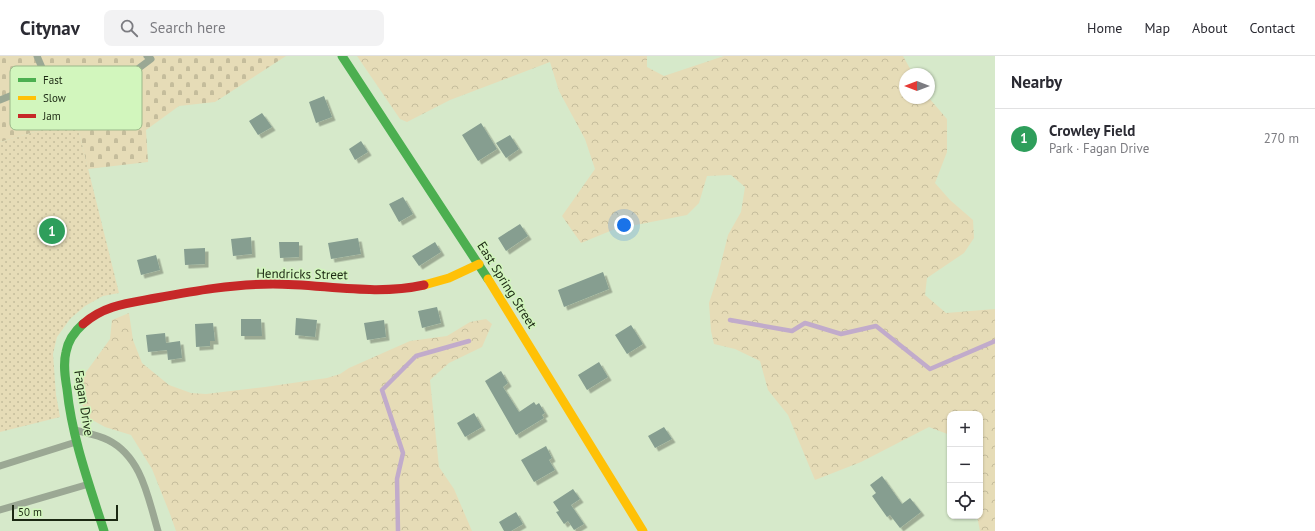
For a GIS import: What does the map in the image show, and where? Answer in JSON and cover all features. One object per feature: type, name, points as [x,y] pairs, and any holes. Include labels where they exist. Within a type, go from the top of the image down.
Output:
[{"type":"street","name":"East Spring Street","points":[[342,56],[479,264],[643,531]]},
{"type":"street","name":"Hendricks Street","points":[[122,304],[185,292],[272,284],[384,289],[404,288],[442,281],[464,273],[479,264]]},
{"type":"street","name":"Fagan Drive","points":[[104,531],[73,430],[65,375],[66,351],[71,340],[84,322],[107,308],[122,304]]},
{"type":"lane","points":[[37,56],[41,66]]},
{"type":"lane","points":[[139,66],[151,57]]},
{"type":"lane","points":[[0,100],[10,96]]},
{"type":"lane","points":[[73,430],[95,435],[108,440],[128,454],[136,465],[142,479],[158,531]]},
{"type":"lane","points":[[0,466],[76,442]]},
{"type":"lane","points":[[0,510],[89,484]]},
{"type":"green space","points":[[0,56],[286,56],[215,102],[179,106],[146,130],[148,162],[88,169],[78,130],[142,130],[142,66],[10,66],[10,130],[41,130],[0,142]]},
{"type":"green space","points":[[357,56],[647,56],[647,67],[664,76],[724,56],[903,56],[910,68],[899,68],[899,104],[934,104],[947,119],[947,152],[935,183],[950,200],[973,220],[974,238],[964,253],[927,278],[925,295],[946,313],[995,309],[995,531],[980,531],[978,519],[983,519],[983,411],[947,411],[947,434],[929,427],[861,462],[815,480],[788,415],[768,390],[760,361],[735,349],[714,344],[711,331],[709,303],[728,235],[741,212],[745,187],[731,175],[707,176],[699,203],[687,215],[615,229],[581,243],[562,216],[595,169],[585,139],[559,91],[550,62],[450,100],[407,122],[400,119]]},
{"type":"green space","points":[[41,130],[78,130],[119,293],[103,296],[85,306],[70,319],[57,337],[53,354],[56,395],[60,417],[0,432],[0,142]]},
{"type":"green space","points":[[129,313],[133,340],[142,363],[169,385],[191,393],[206,394],[327,378],[340,374],[349,368],[410,341],[447,336],[470,322],[486,319],[492,324],[482,347],[449,363],[430,380],[439,467],[454,489],[472,531],[176,531],[152,469],[131,435],[105,427],[85,416],[81,398],[81,379],[110,339],[112,320]]},
{"type":"building","points":[[324,96],[332,117],[316,123],[309,102]]},
{"type":"building","points":[[262,113],[272,127],[258,135],[249,121]]},
{"type":"building","points":[[481,123],[497,149],[478,161],[462,135]]},
{"type":"building","points":[[510,135],[519,149],[506,158],[496,143]]},
{"type":"building","points":[[361,141],[368,152],[355,160],[349,149]]},
{"type":"building","points":[[403,197],[413,214],[399,222],[389,204]]},
{"type":"building","points":[[520,224],[528,236],[506,251],[498,238]]},
{"type":"building","points":[[251,237],[252,254],[233,256],[231,239]]},
{"type":"building","points":[[358,238],[361,254],[331,259],[328,243]]},
{"type":"building","points":[[279,242],[299,242],[299,257],[280,258]]},
{"type":"building","points":[[435,242],[441,252],[419,266],[412,256]]},
{"type":"building","points":[[205,248],[205,264],[185,265],[184,249]]},
{"type":"building","points":[[156,255],[160,270],[141,275],[137,260]]},
{"type":"building","points":[[603,272],[609,289],[564,307],[558,290]]},
{"type":"building","points":[[437,307],[441,323],[422,328],[418,311]]},
{"type":"building","points":[[296,318],[317,320],[315,337],[295,335]]},
{"type":"building","points":[[241,319],[261,319],[262,336],[241,336]]},
{"type":"building","points":[[384,320],[386,337],[367,340],[364,323]]},
{"type":"building","points":[[213,323],[215,341],[210,341],[210,346],[196,347],[195,324]]},
{"type":"building","points":[[631,325],[643,344],[627,354],[615,335]]},
{"type":"building","points":[[165,333],[166,343],[180,341],[182,358],[168,360],[167,350],[148,352],[146,335]]},
{"type":"building","points":[[599,362],[608,377],[587,390],[578,375]]},
{"type":"building","points":[[501,371],[508,383],[503,387],[519,412],[534,402],[536,405],[539,403],[545,413],[542,415],[544,418],[516,435],[485,381]]},
{"type":"building","points":[[474,413],[482,427],[465,437],[457,423]]},
{"type":"building","points":[[664,427],[672,439],[655,448],[648,436]]},
{"type":"building","points":[[546,446],[552,458],[549,460],[555,470],[534,482],[521,460]]},
{"type":"building","points":[[882,476],[902,504],[910,498],[921,512],[900,528],[890,515],[887,517],[872,496],[876,493],[870,485]]},
{"type":"building","points":[[573,489],[580,499],[571,505],[584,524],[574,530],[568,521],[564,524],[556,512],[559,511],[553,502]]},
{"type":"building","points":[[516,512],[523,524],[511,531],[504,531],[499,522]]},
{"type":"waterway","points":[[730,320],[792,331],[805,323],[841,334],[876,326],[930,369],[995,341]]},
{"type":"waterway","points":[[398,531],[397,479],[403,453],[382,390],[416,356],[469,341]]},
{"type":"traffic: fast","points":[[342,56],[488,279]]},
{"type":"traffic: fast","points":[[83,324],[72,336],[68,344],[65,357],[65,375],[69,407],[77,443],[104,531]]},
{"type":"traffic: slow","points":[[424,285],[449,278],[479,264]]},
{"type":"traffic: slow","points":[[488,279],[643,531]]},
{"type":"traffic: jam","points":[[83,324],[99,313],[117,306],[214,288],[258,284],[292,284],[367,290],[405,288],[424,285]]},
{"type":"place","name":"Crowley Field","points":[[52,231]]}]
